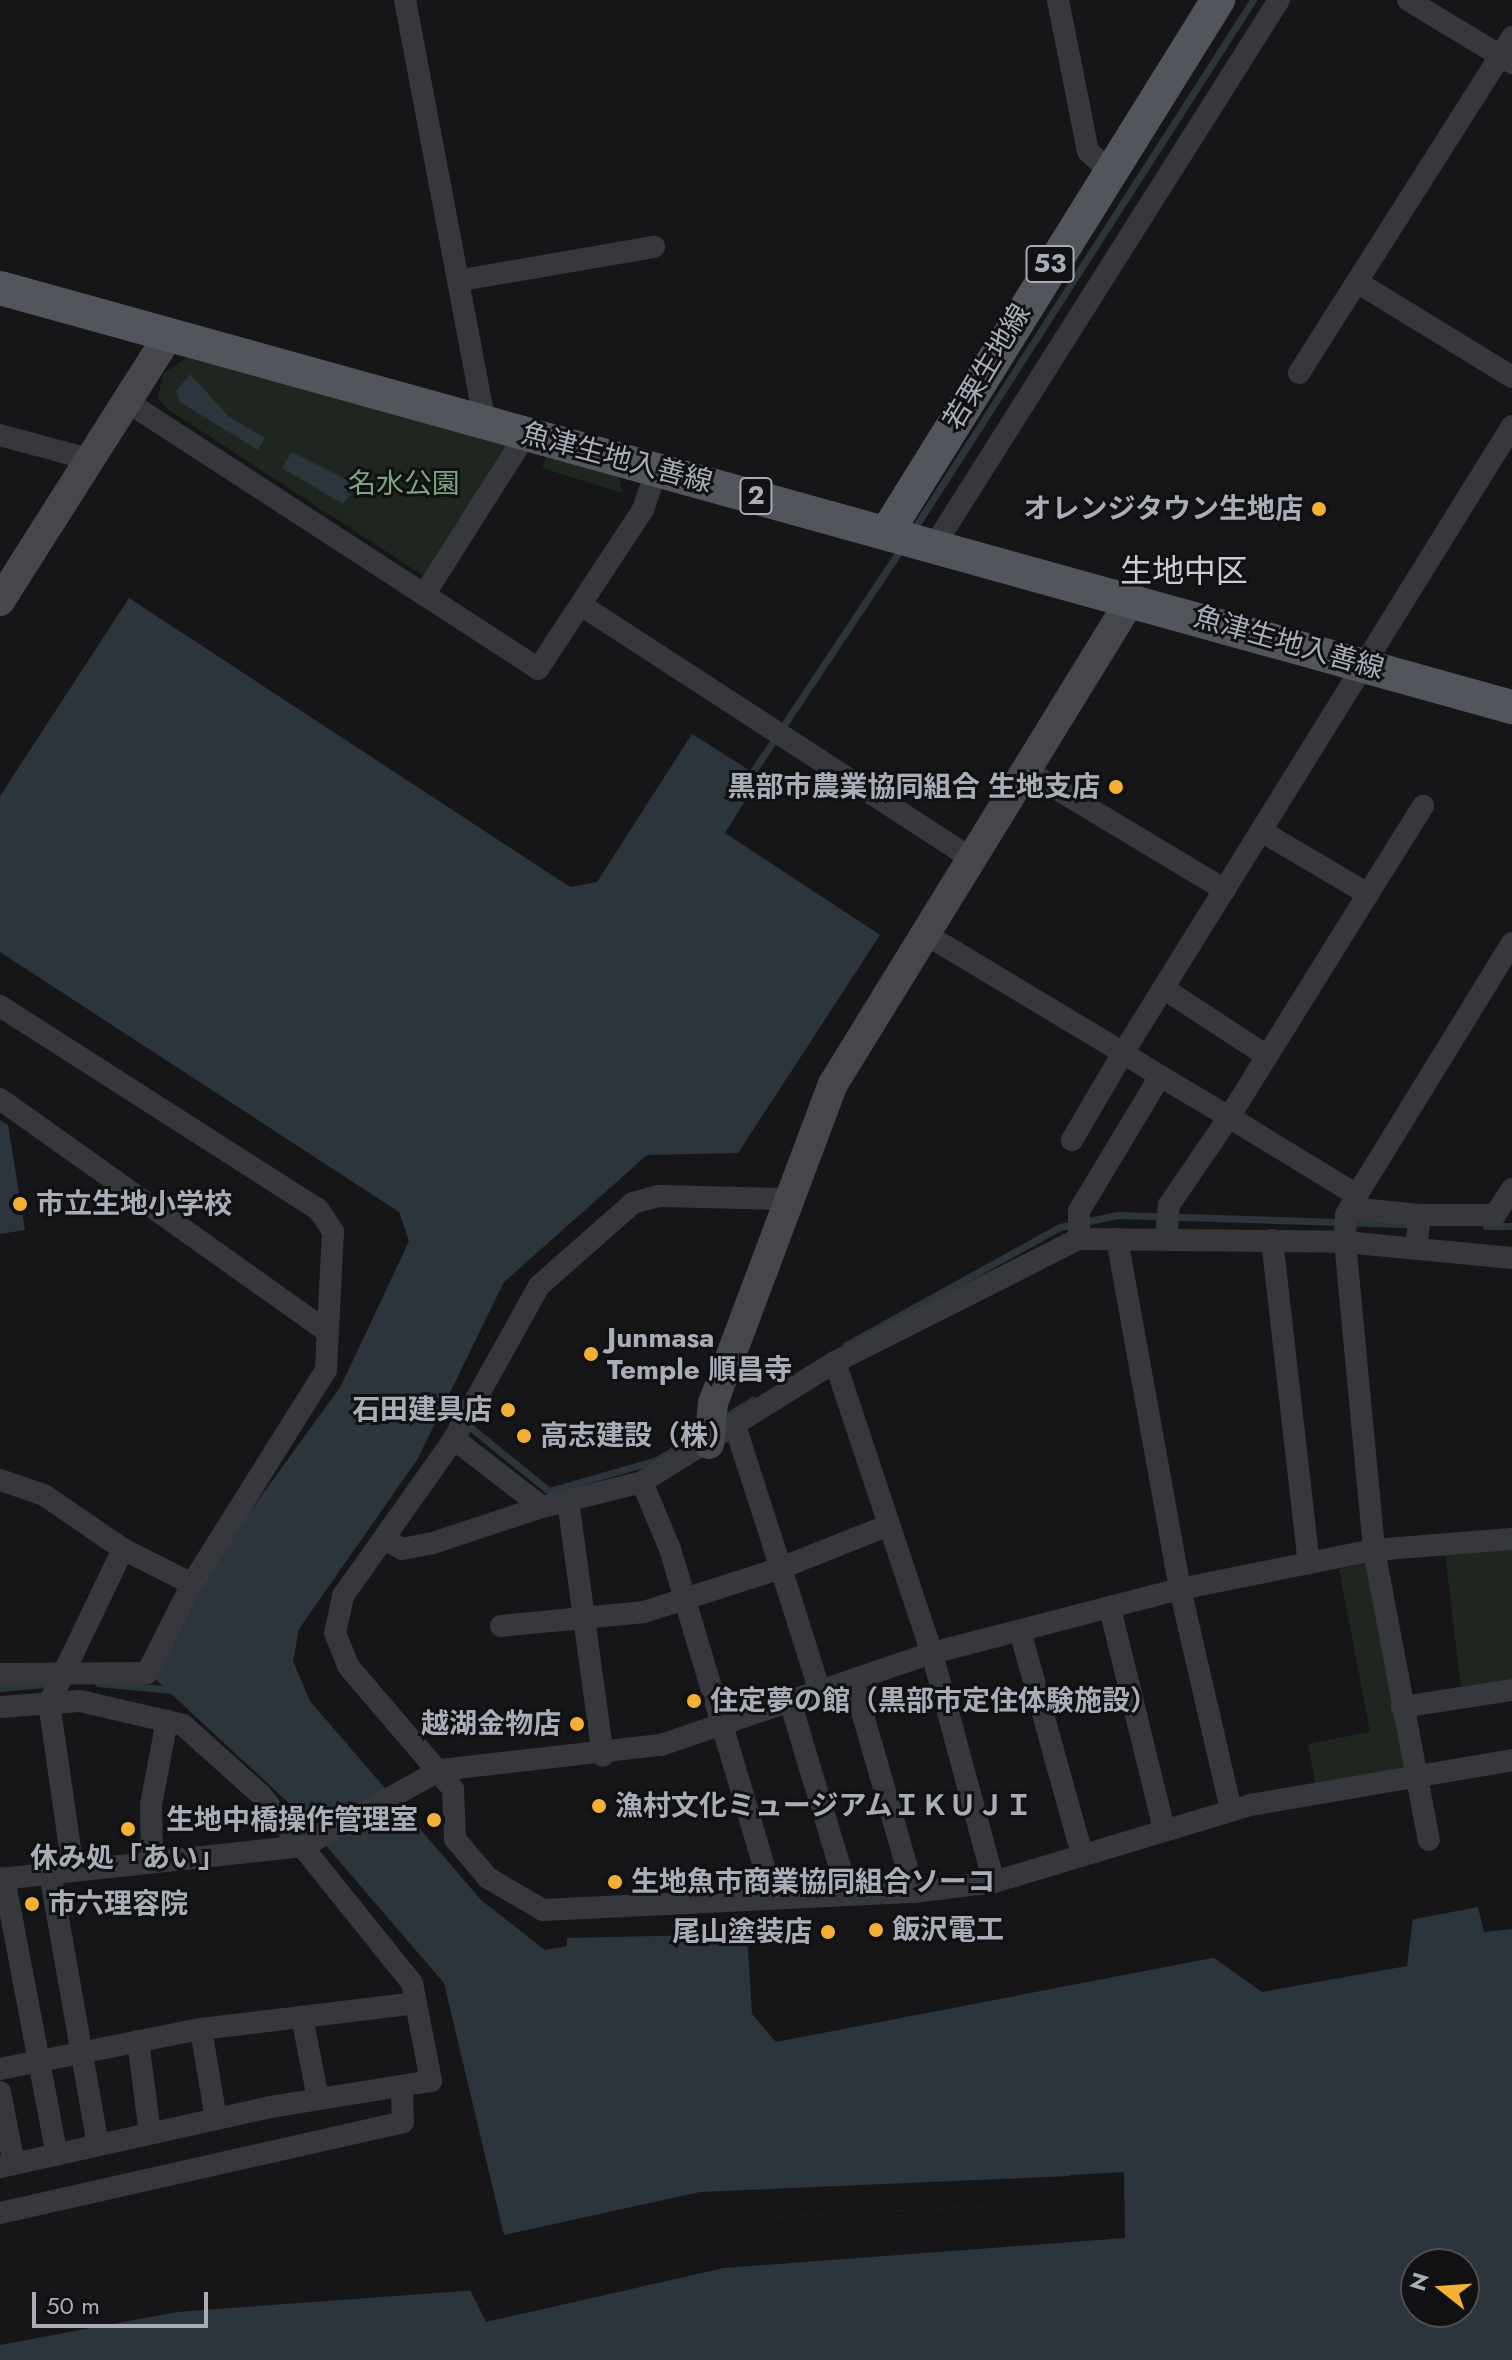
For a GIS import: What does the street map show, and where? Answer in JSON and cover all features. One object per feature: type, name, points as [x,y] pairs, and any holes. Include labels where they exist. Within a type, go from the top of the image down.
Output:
[{"type":"main road","name":"若栗生地線","points":[[887,532],[1108,170],[1218,0]]},
{"type":"main road","name":"魚津生地入善線","points":[[0,288],[485,423],[936,543],[1512,707]]},
{"type":"street","points":[[405,0],[462,280],[485,423]]},
{"type":"street","points":[[1058,0],[1088,151],[1108,170]]},
{"type":"street","points":[[936,543],[1279,0]]},
{"type":"street","points":[[1408,0],[1506,60]]},
{"type":"street","points":[[1299,373],[1506,60],[1512,37]]},
{"type":"street","points":[[462,280],[654,247]]},
{"type":"street","points":[[1357,282],[1512,377]]},
{"type":"street","points":[[0,601],[129,403],[168,336]]},
{"type":"street","points":[[129,403],[538,669],[643,510],[657,468]]},
{"type":"street","points":[[1072,1140],[1512,426]]},
{"type":"street","points":[[424,595],[526,434]]},
{"type":"street","points":[[0,435],[92,460]]},
{"type":"street","points":[[709,1444],[713,1403],[787,1199],[833,1084],[1132,598]]},
{"type":"street","points":[[581,605],[973,860]]},
{"type":"street","points":[[1027,771],[1225,890]]},
{"type":"street","points":[[1166,1237],[1169,1205],[1229,1117],[1423,806]]},
{"type":"street","points":[[1261,831],[1368,894]]},
{"type":"street","points":[[927,935],[1229,1117],[1354,1202],[1420,1215],[1495,1215],[1512,1189]]},
{"type":"street","points":[[1429,1840],[1414,1775],[1374,1550],[1345,1242],[1354,1202],[1512,943]]},
{"type":"street","points":[[1163,988],[1267,1056]]},
{"type":"street","points":[[0,1006],[318,1209],[333,1231],[326,1370],[192,1584],[147,1673],[64,1669],[0,1674]]},
{"type":"street","points":[[1079,1239],[1079,1211],[1160,1076]]},
{"type":"street","points":[[0,1099],[328,1332]]},
{"type":"street","points":[[787,1199],[659,1196],[633,1203],[539,1286],[454,1439],[386,1540],[343,1596],[335,1633],[348,1666],[433,1773],[453,1789],[455,1839],[465,1856],[543,1910],[695,1908],[773,1897],[914,1892],[994,1882],[1231,1810],[1414,1775],[1512,1760]]},
{"type":"street","points":[[1416,1248],[1420,1215]]},
{"type":"street","points":[[386,1540],[402,1549],[433,1543],[542,1507],[642,1482],[709,1444],[835,1362],[1079,1239],[1166,1237],[1345,1242],[1512,1258]]},
{"type":"street","points":[[1117,1239],[1180,1589],[1231,1810]]},
{"type":"street","points":[[1272,1240],[1309,1563]]},
{"type":"street","points":[[835,1362],[932,1653],[994,1882]]},
{"type":"street","points":[[735,1426],[821,1695]]},
{"type":"street","points":[[454,1439],[542,1507]]},
{"type":"street","points":[[0,1480],[44,1495],[123,1549],[192,1584]]},
{"type":"street","points":[[642,1482],[684,1599],[719,1727],[773,1897]]},
{"type":"street","points":[[568,1501],[603,1756]]},
{"type":"street","points":[[501,1626],[585,1622],[684,1599],[781,1568],[889,1525]]},
{"type":"street","points":[[57,2155],[2,1879],[152,1858],[310,1843],[433,1773],[603,1756],[791,1705],[932,1653],[1180,1589],[1374,1550],[1512,1539]]},
{"type":"street","points":[[73,1869],[49,1703],[123,1549]]},
{"type":"street","points":[[1110,1608],[1164,1830]]},
{"type":"street","points":[[1020,1631],[1082,1855]]},
{"type":"street","points":[[854,1684],[914,1892]]},
{"type":"street","points":[[1402,1707],[1512,1690]]},
{"type":"street","points":[[0,1707],[49,1703],[135,1708],[183,1725],[310,1843],[403,1971],[416,2003],[431,2081],[318,2098],[7,2166],[0,2092]]},
{"type":"street","points":[[791,1705],[848,1894]]},
{"type":"street","points":[[152,1858],[152,1793],[167,1720]]},
{"type":"street","points":[[50,1873],[98,2145]]},
{"type":"street","points":[[0,2069],[201,2029],[416,2003]]},
{"type":"street","points":[[302,2017],[318,2098]]},
{"type":"street","points":[[201,2029],[216,2119]]},
{"type":"street","points":[[138,2041],[150,2133]]},
{"type":"street","points":[[0,2213],[403,2122],[402,2086]]},
{"type":"green space","name":"名水公園","points":[[190,355],[509,442],[425,577],[166,408],[158,398],[163,374]]},
{"type":"green space","points":[[547,454],[619,474],[622,493],[542,468]]},
{"type":"green space","points":[[1512,1549],[1512,1682],[1461,1688],[1445,1553]]},
{"type":"green space","points":[[1368,1563],[1407,1771],[1316,1788],[1308,1744],[1370,1732],[1339,1569]]},
{"type":"shaded area","points":[[190,374],[228,416],[265,438],[258,450],[180,402],[176,391]]},
{"type":"shaded area","points":[[292,452],[346,479],[354,490],[343,504],[282,468]]},
{"type":"shaded area","points":[[129,598],[570,887],[597,882],[692,734],[760,777],[725,833],[880,935],[738,1153],[647,1155],[504,1282],[417,1460],[299,1629],[293,1661],[310,1701],[481,1900],[545,1950],[567,1946],[567,1938],[747,1934],[752,2014],[776,2042],[1478,1907],[1484,1932],[1512,1929],[1512,2360],[0,2360],[0,2345],[177,2312],[478,2290],[732,2219],[1066,2202],[1070,2176],[700,2192],[504,2235],[444,1983],[291,1805],[154,1678],[217,1557],[341,1386],[409,1241],[399,1212],[0,952],[0,796]]},
{"type":"shaded area","points":[[0,1120],[8,1125],[25,1230],[0,1234]]},
{"type":"pier","points":[[1413,1919],[1407,1966],[1262,1992],[1210,1955]]},
{"type":"pier","points":[[1124,2172],[1125,2238],[724,2268],[486,2322],[470,2290],[732,2219],[1066,2202],[1070,2175]]},
{"type":"waterway","points":[[912,532],[1253,0]]},
{"type":"waterway","points":[[748,779],[903,546]]},
{"type":"waterway","points":[[846,1345],[1060,1227],[1118,1215],[1410,1224]]},
{"type":"waterway","points":[[1486,1226],[1512,1226]]},
{"type":"waterway","points":[[719,1421],[753,1400]]},
{"type":"waterway","points":[[470,1427],[549,1491],[657,1460],[702,1432]]},
{"type":"waterway","points":[[98,1683],[173,1690]]},
{"type":"waterway","points":[[0,1688],[46,1684]]},
{"type":"place","name":"オレンジタウン生地店","points":[[1319,509]]},
{"type":"place","name":"黒部市農業協同組合 生地支店","points":[[1116,787]]},
{"type":"place","name":"市立生地小学校","points":[[20,1204]]},
{"type":"place","name":"Junmasa Temple 順昌寺","points":[[591,1354]]},
{"type":"place","name":"石田建具店","points":[[508,1410]]},
{"type":"place","name":"高志建設（株）","points":[[524,1436]]},
{"type":"place","name":"住定夢の館（黒部市定住体験施設）","points":[[694,1701]]},
{"type":"place","name":"越湖金物店","points":[[577,1724]]},
{"type":"place","name":"漁村文化ミュージアムＩＫＵＪＩ","points":[[599,1806]]},
{"type":"place","name":"生地中橋操作管理室","points":[[434,1820]]},
{"type":"place","name":"休み処「あい」","points":[[128,1829]]},
{"type":"place","name":"生地魚市商業協同組合ソーコ","points":[[615,1882]]},
{"type":"place","name":"市六理容院","points":[[32,1904]]},
{"type":"place","name":"飯沢電工","points":[[876,1930]]},
{"type":"place","name":"尾山塗装店","points":[[828,1932]]},
{"type":"district","name":"生地中区","points":[[1184,571]]}]
